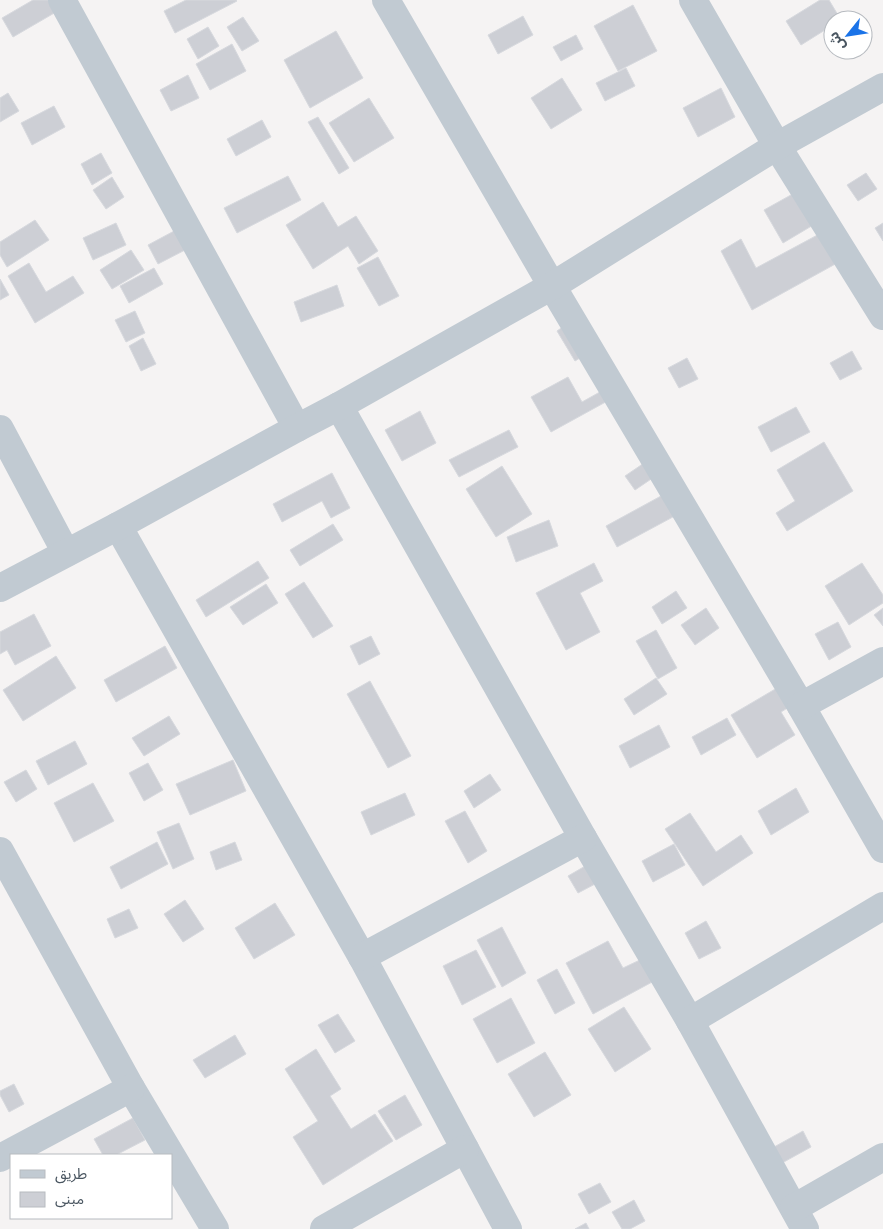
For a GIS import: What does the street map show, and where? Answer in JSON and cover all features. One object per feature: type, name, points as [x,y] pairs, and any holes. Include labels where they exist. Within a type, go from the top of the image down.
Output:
[{"type":"street","points":[[62,0],[297,428]]},
{"type":"street","points":[[386,0],[883,849]]},
{"type":"street","points":[[694,0],[777,146],[883,316]]},
{"type":"street","points":[[0,588],[339,406],[552,286],[777,146],[883,88]]},
{"type":"street","points":[[339,406],[582,838],[690,1021],[799,1218],[883,1157]]},
{"type":"street","points":[[0,429],[66,553]]},
{"type":"street","points":[[118,526],[362,957],[508,1229]]},
{"type":"street","points":[[801,706],[883,661]]},
{"type":"street","points":[[362,957],[582,838]]},
{"type":"street","points":[[0,851],[132,1088],[171,1154]]},
{"type":"street","points":[[690,1021],[883,906]]},
{"type":"street","points":[[0,1158],[132,1088]]},
{"type":"street","points":[[324,1229],[465,1149]]},
{"type":"street","points":[[172,1155],[216,1229]]},
{"type":"building","points":[[33,0],[49,0],[56,12],[13,37],[2,18]]},
{"type":"building","points":[[186,0],[237,1],[175,33],[164,11]]},
{"type":"building","points":[[820,0],[829,0],[835,10],[823,10],[823,31],[801,45],[786,21]]},
{"type":"building","points":[[633,5],[657,51],[618,71],[594,26]]},
{"type":"building","points":[[523,16],[533,35],[498,54],[488,35]]},
{"type":"building","points":[[243,17],[259,41],[242,51],[227,27]]},
{"type":"building","points":[[208,27],[219,46],[198,59],[187,39]]},
{"type":"building","points":[[336,31],[363,78],[310,108],[284,60]]},
{"type":"building","points":[[576,35],[583,49],[561,61],[553,47]]},
{"type":"building","points":[[232,44],[246,71],[210,90],[196,64]]},
{"type":"building","points":[[626,68],[635,86],[605,101],[596,83]]},
{"type":"building","points":[[188,75],[199,98],[171,111],[160,90]]},
{"type":"building","points":[[562,78],[582,110],[551,129],[531,98]]},
{"type":"building","points":[[721,88],[735,117],[698,137],[683,108]]},
{"type":"building","points":[[8,93],[19,111],[0,122],[0,98]]},
{"type":"building","points":[[369,98],[394,138],[354,162],[329,123]]},
{"type":"building","points":[[54,106],[65,127],[32,145],[21,123]]},
{"type":"building","points":[[318,117],[349,168],[339,174],[308,122]]},
{"type":"building","points":[[262,120],[271,137],[236,156],[227,139]]},
{"type":"building","points":[[101,153],[112,173],[92,185],[81,164]]},
{"type":"building","points":[[866,173],[877,189],[858,201],[847,185]]},
{"type":"building","points":[[288,176],[301,200],[237,233],[224,208]]},
{"type":"building","points":[[112,177],[124,197],[106,209],[93,190]]},
{"type":"building","points":[[807,186],[825,218],[783,243],[764,210]]},
{"type":"building","points":[[323,202],[338,227],[356,216],[378,251],[359,264],[348,246],[313,269],[286,225]]},
{"type":"building","points":[[35,220],[49,240],[7,267],[0,255],[0,242]]},
{"type":"building","points":[[116,223],[126,245],[93,260],[83,238]]},
{"type":"building","points":[[883,223],[883,241],[875,228]]},
{"type":"building","points":[[176,230],[187,249],[158,264],[148,245]]},
{"type":"building","points":[[823,232],[839,262],[752,310],[721,251],[741,239],[756,268]]},
{"type":"building","points":[[131,250],[144,270],[112,289],[100,270]]},
{"type":"building","points":[[378,257],[399,296],[379,306],[357,268]]},
{"type":"building","points":[[29,263],[46,292],[73,276],[84,293],[35,323],[8,276]]},
{"type":"building","points":[[154,268],[163,284],[129,303],[120,286]]},
{"type":"building","points":[[0,279],[9,295],[0,300]]},
{"type":"building","points":[[337,285],[344,306],[301,322],[294,302]]},
{"type":"building","points":[[135,311],[145,333],[126,342],[115,320]]},
{"type":"building","points":[[574,319],[593,350],[575,361],[557,331]]},
{"type":"building","points":[[143,338],[156,364],[141,371],[129,346]]},
{"type":"building","points":[[852,351],[862,369],[840,380],[830,363]]},
{"type":"building","points":[[687,358],[698,379],[679,388],[668,368]]},
{"type":"building","points":[[568,377],[582,402],[616,383],[622,393],[551,432],[531,397]]},
{"type":"building","points":[[796,407],[810,432],[771,452],[758,427]]},
{"type":"building","points":[[420,411],[436,443],[402,461],[385,430]]},
{"type":"building","points":[[509,430],[518,447],[459,477],[449,460]]},
{"type":"building","points":[[824,442],[853,491],[787,531],[776,513],[795,501],[777,470]]},
{"type":"building","points":[[650,459],[660,473],[635,490],[625,476]]},
{"type":"building","points":[[502,466],[532,514],[496,537],[466,489]]},
{"type":"building","points":[[332,473],[350,508],[331,518],[322,501],[282,522],[273,504]]},
{"type":"building","points":[[672,490],[684,511],[617,547],[606,526]]},
{"type":"building","points":[[549,520],[558,546],[516,562],[507,537]]},
{"type":"building","points":[[333,524],[343,540],[300,566],[290,550]]},
{"type":"building","points":[[258,561],[269,578],[206,617],[196,600]]},
{"type":"building","points":[[594,563],[603,581],[580,593],[600,632],[566,650],[536,593]]},
{"type":"building","points":[[862,563],[883,595],[883,603],[849,625],[825,586]]},
{"type":"building","points":[[304,582],[333,626],[313,638],[285,594]]},
{"type":"building","points":[[266,584],[278,603],[243,625],[230,607]]},
{"type":"building","points":[[676,591],[687,608],[662,624],[652,607]]},
{"type":"building","points":[[706,608],[719,628],[695,645],[681,625]]},
{"type":"building","points":[[883,608],[883,626],[874,615]]},
{"type":"building","points":[[34,614],[51,646],[15,665],[7,650],[0,654],[0,632]]},
{"type":"building","points":[[838,622],[851,647],[829,660],[815,634]]},
{"type":"building","points":[[656,630],[677,668],[658,679],[636,641]]},
{"type":"building","points":[[371,636],[380,654],[359,665],[350,646]]},
{"type":"building","points":[[165,646],[177,668],[116,702],[104,680]]},
{"type":"building","points":[[56,656],[76,688],[23,721],[3,690]]},
{"type":"building","points":[[656,678],[667,694],[634,715],[624,699]]},
{"type":"building","points":[[370,681],[411,756],[388,768],[347,694]]},
{"type":"building","points":[[777,688],[789,707],[781,712],[795,735],[757,758],[731,715]]},
{"type":"building","points":[[169,716],[180,734],[144,756],[132,738]]},
{"type":"building","points":[[727,718],[736,735],[701,755],[692,737]]},
{"type":"building","points":[[659,725],[670,747],[630,768],[619,746]]},
{"type":"building","points":[[75,741],[87,764],[48,785],[36,761]]},
{"type":"building","points":[[233,760],[246,791],[190,815],[176,784]]},
{"type":"building","points":[[148,763],[163,790],[144,801],[129,773]]},
{"type":"building","points":[[26,770],[37,789],[16,802],[4,782]]},
{"type":"building","points":[[490,774],[501,790],[474,808],[464,791]]},
{"type":"building","points":[[93,783],[114,821],[74,842],[54,803]]},
{"type":"building","points":[[796,788],[809,812],[771,835],[758,811]]},
{"type":"building","points":[[405,793],[415,815],[371,835],[361,812]]},
{"type":"building","points":[[465,811],[487,851],[468,863],[445,821]]},
{"type":"building","points":[[690,813],[716,852],[741,835],[753,853],[703,886],[665,829]]},
{"type":"building","points":[[179,823],[194,859],[173,869],[157,832]]},
{"type":"building","points":[[157,842],[168,864],[121,889],[110,867]]},
{"type":"building","points":[[235,842],[242,860],[216,870],[210,852]]},
{"type":"building","points":[[674,844],[685,865],[653,882],[642,861]]},
{"type":"building","points":[[587,865],[597,883],[578,893],[568,876]]},
{"type":"building","points":[[185,900],[204,929],[183,942],[164,914]]},
{"type":"building","points":[[275,903],[295,935],[254,959],[235,928]]},
{"type":"building","points":[[129,909],[138,928],[115,938],[107,919]]},
{"type":"building","points":[[706,921],[721,948],[699,959],[685,933]]},
{"type":"building","points":[[502,927],[526,973],[502,987],[477,940]]},
{"type":"building","points":[[608,941],[623,968],[642,959],[654,981],[593,1014],[566,963]]},
{"type":"building","points":[[476,950],[496,987],[462,1005],[443,966]]},
{"type":"building","points":[[557,969],[575,1003],[555,1014],[537,980]]},
{"type":"building","points":[[511,998],[535,1043],[497,1063],[473,1019]]},
{"type":"building","points":[[624,1007],[651,1049],[615,1072],[588,1029]]},
{"type":"building","points":[[338,1014],[355,1041],[335,1053],[318,1025]]},
{"type":"building","points":[[235,1035],[246,1054],[205,1078],[193,1060]]},
{"type":"building","points":[[316,1049],[341,1089],[330,1096],[351,1129],[375,1114],[393,1141],[323,1185],[293,1137],[318,1121],[285,1069]]},
{"type":"building","points":[[545,1052],[571,1095],[534,1117],[508,1074]]},
{"type":"building","points":[[14,1084],[24,1104],[9,1112],[0,1095],[0,1091]]},
{"type":"building","points":[[405,1095],[422,1125],[396,1140],[378,1111]]},
{"type":"building","points":[[133,1118],[145,1140],[118,1154],[102,1154],[94,1139]]},
{"type":"building","points":[[803,1131],[811,1147],[773,1168],[765,1152]]},
{"type":"building","points":[[600,1183],[611,1202],[589,1214],[578,1194]]},
{"type":"building","points":[[634,1200],[645,1221],[630,1229],[622,1229],[612,1212]]},
{"type":"building","points":[[586,1223],[589,1229],[575,1229]]}]
